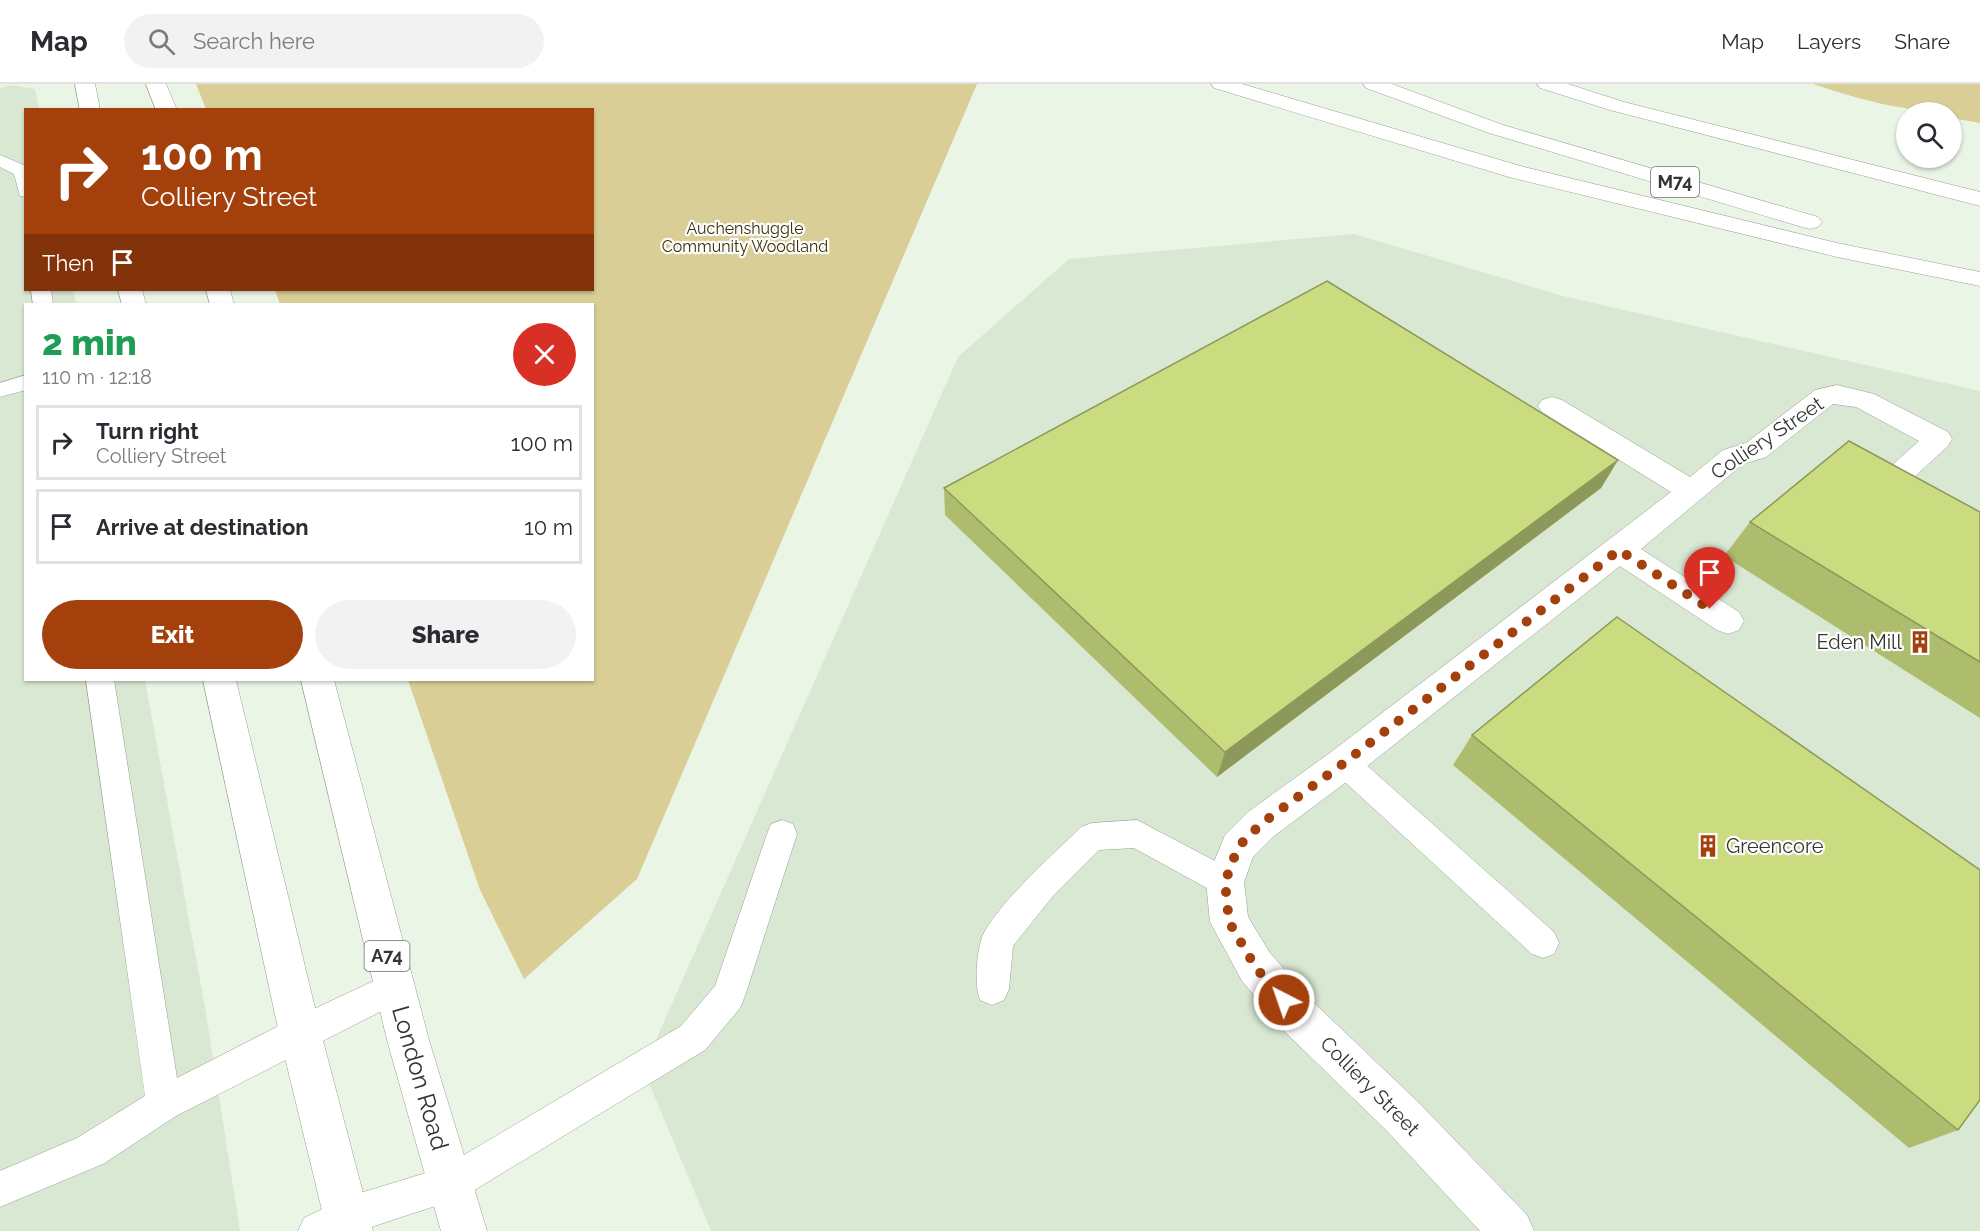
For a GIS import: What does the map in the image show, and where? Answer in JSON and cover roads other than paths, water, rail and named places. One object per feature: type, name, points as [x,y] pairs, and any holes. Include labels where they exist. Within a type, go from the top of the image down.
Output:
[{"type":"main road","points":[[85,84],[90,108]]},
{"type":"main road","points":[[156,84],[166,108]]},
{"type":"main road","name":"M74","points":[[1221,84],[1517,172],[1837,250],[1980,279]]},
{"type":"main road","name":"M74","points":[[1373,84],[1496,129],[1869,239],[1980,266]]},
{"type":"main road","points":[[1547,84],[1617,106],[1980,199]]},
{"type":"main road","points":[[1605,84],[1917,184]]},
{"type":"main road","name":"Colliery Street","points":[[1511,1231],[1402,1116],[1298,1016],[1256,968],[1229,922],[1225,882],[1238,847],[1261,824],[1344,763],[1619,550],[1733,457],[1756,450],[1825,396],[1837,394],[1864,400],[1938,439],[1880,492]]},
{"type":"main road","name":"Colliery Street","points":[[1552,406],[1691,491]]},
{"type":"main road","points":[[1619,550],[1728,621]]},
{"type":"main road","points":[[219,681],[300,1033],[338,1226]]},
{"type":"main road","name":"London Road","points":[[317,681],[395,987],[464,1231]]},
{"type":"lane","points":[[0,160],[22,171],[24,182]]},
{"type":"lane","points":[[0,390],[24,383]]},
{"type":"lane","points":[[100,681],[164,1104]]},
{"type":"lane","points":[[1344,763],[1543,943]]},
{"type":"lane","points":[[338,1226],[450,1184],[693,1038],[728,996],[782,834]]},
{"type":"lane","points":[[992,989],[997,940],[1042,886],[1092,837],[1137,834],[1225,882]]},
{"type":"lane","points":[[0,1190],[90,1151],[164,1104],[300,1033],[395,987]]},
{"type":"place","name":"Eden Mill","points":[[1920,642]]},
{"type":"place","name":"Greencore","points":[[1708,846]]},
{"type":"park label","name":"Auchenshuggle Community Woodland","points":[[745,237]]}]
